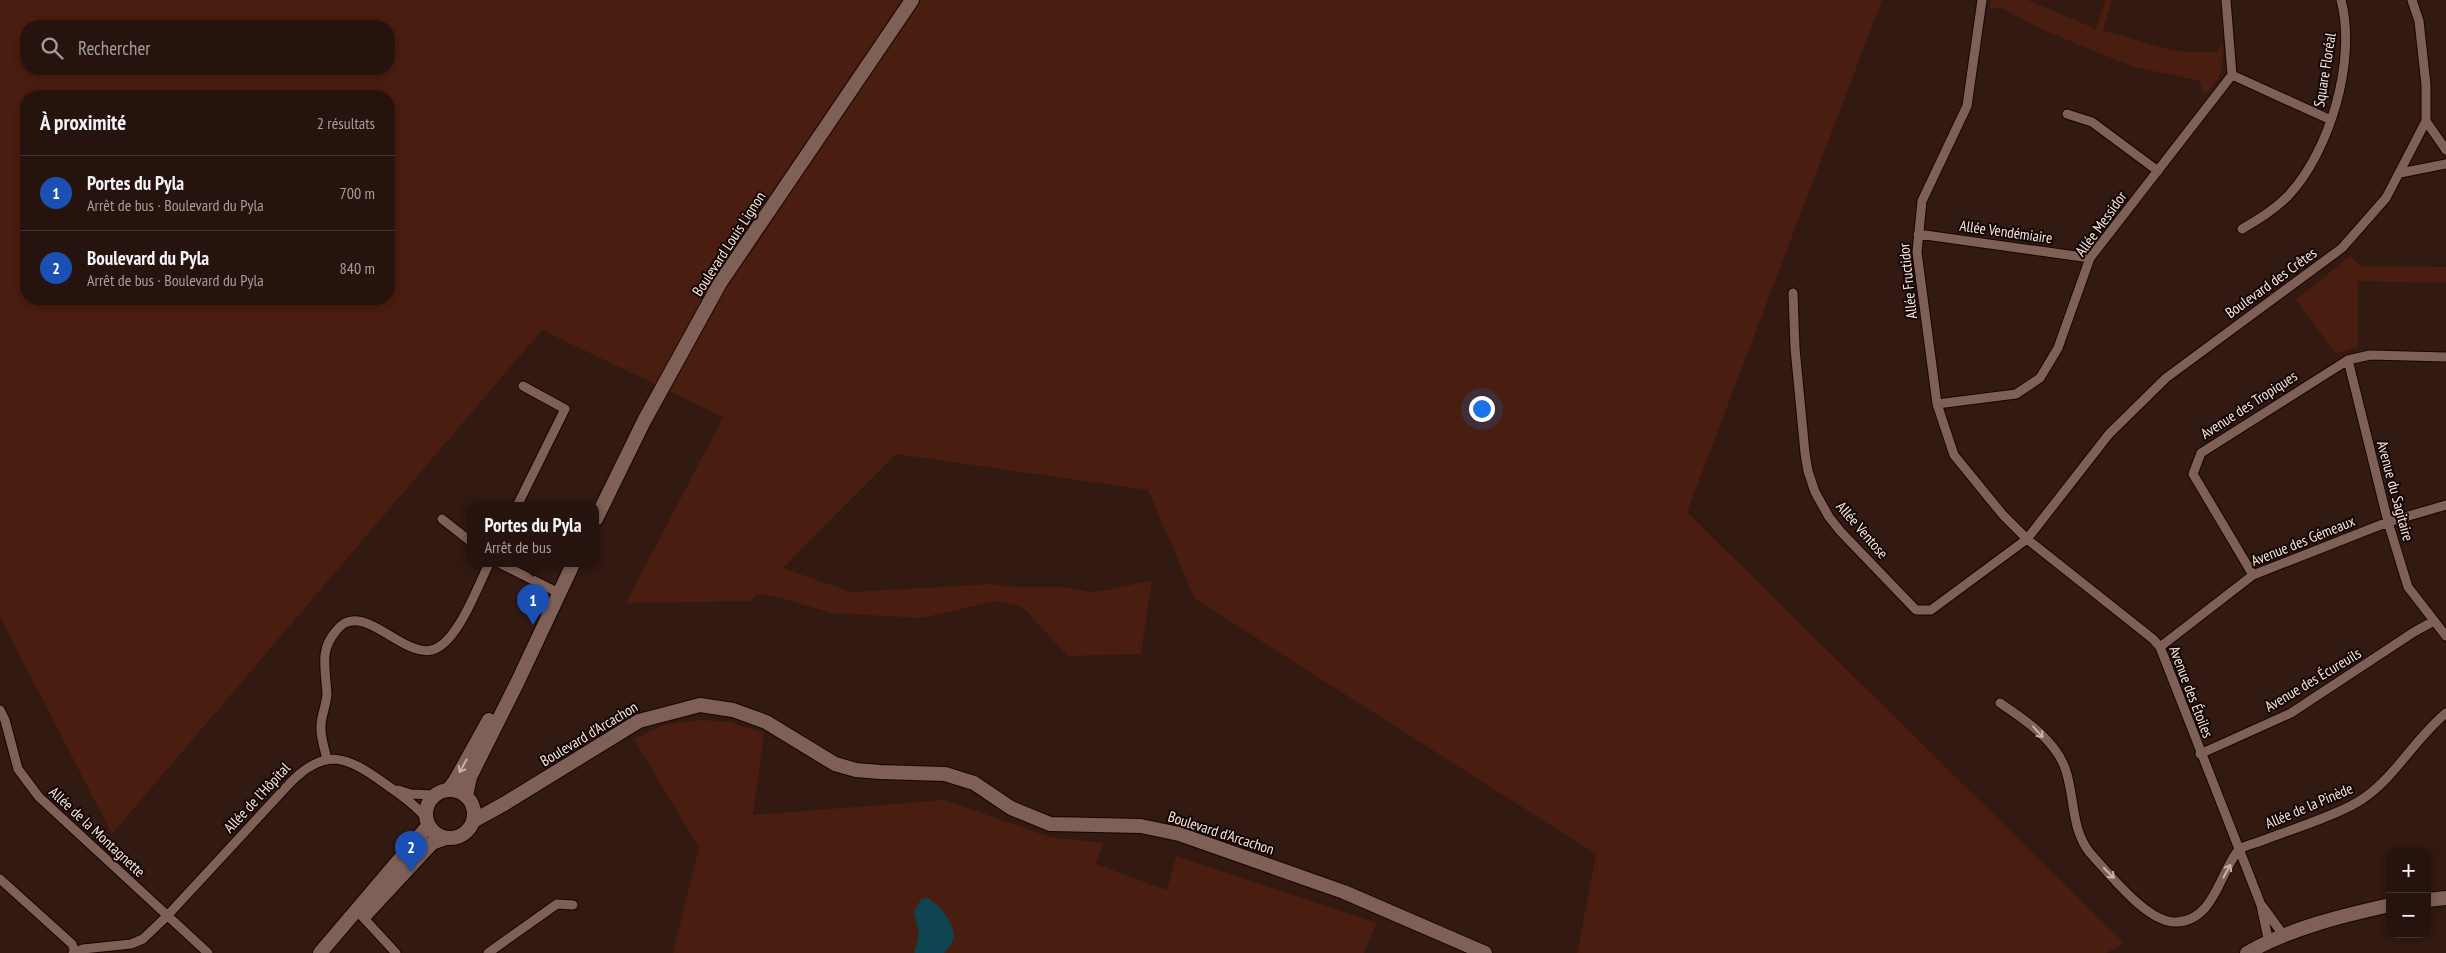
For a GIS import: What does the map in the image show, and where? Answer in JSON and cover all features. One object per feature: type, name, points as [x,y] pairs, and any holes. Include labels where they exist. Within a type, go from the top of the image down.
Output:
[{"type":"main road","name":"Boulevard Louis Lignon","points":[[599,513],[644,421],[720,283],[912,0]]},
{"type":"main road","points":[[320,953],[432,843],[446,838],[453,838],[466,832],[473,821],[474,814],[469,799],[470,777],[572,567]]},
{"type":"main road","points":[[446,838],[436,834],[427,822],[426,809],[456,779],[557,597]]},
{"type":"main road","name":"Boulevard d'Arcachon","points":[[473,821],[639,721],[700,705],[733,710],[766,722],[835,764],[856,770],[945,774],[974,783],[1011,808],[1050,824],[1141,826],[1178,834],[1344,892],[1485,953]]},
{"type":"main road","points":[[441,792],[458,791],[469,799],[489,806],[504,804]]},
{"type":"main road","points":[[330,953],[427,822]]},
{"type":"main road","points":[[2431,900],[2446,898]]},
{"type":"main road","points":[[2247,953],[2284,936],[2342,915],[2386,906]]},
{"type":"street","name":"Allée Fructidor","points":[[1982,0],[1967,106],[1922,201],[1917,252],[1937,404],[1954,455],[2003,515],[2027,540]]},
{"type":"street","points":[[2226,0],[2232,75],[2331,120]]},
{"type":"street","name":"Square Floréal","points":[[2242,229],[2271,212],[2289,195],[2321,144],[2331,120],[2339,90],[2345,53],[2346,23],[2341,0]]},
{"type":"street","name":"Boulevard des Crêtes","points":[[2027,540],[2109,434],[2166,378],[2342,248],[2386,198],[2426,121],[2426,85],[2419,22],[2412,0]]},
{"type":"street","name":"Allée Messidor","points":[[1937,404],[2016,394],[2040,378],[2058,348],[2090,258],[2232,75]]},
{"type":"street","points":[[2068,114],[2092,122],[2158,171]]},
{"type":"street","points":[[2426,121],[2446,150]]},
{"type":"street","points":[[2400,173],[2446,164]]},
{"type":"street","name":"Allée Vendémiaire","points":[[1918,234],[2090,258]]},
{"type":"street","name":"Allée Ventose","points":[[1793,293],[1796,348],[1808,472],[1815,492],[1829,517],[1841,532],[1916,610],[1931,610],[2027,540]]},
{"type":"street","name":"Avenue des Tropiques","points":[[2252,575],[2193,474],[2201,453],[2348,360],[2370,355],[2446,357]]},
{"type":"street","name":"Avenue du Sagitaire","points":[[2348,360],[2388,522],[2408,586],[2446,636]]},
{"type":"street","points":[[519,502],[565,408],[523,386]]},
{"type":"street","name":"Avenue des Gémeaux","points":[[2160,647],[2252,575],[2388,522],[2446,505]]},
{"type":"street","points":[[442,519],[467,539]]},
{"type":"street","name":"Avenue des Étoiles","points":[[2027,540],[2153,639],[2160,647],[2200,754],[2261,905],[2269,943]]},
{"type":"street","points":[[327,760],[320,731],[327,695],[325,655],[328,644],[336,630],[350,621],[362,621],[417,649],[435,649],[448,641],[456,631],[487,567]]},
{"type":"street","points":[[506,567],[557,597]]},
{"type":"street","name":"Avenue des Écureuils","points":[[2200,754],[2291,713],[2414,632],[2434,621]]},
{"type":"street","points":[[2000,703],[2028,722],[2055,751],[2070,787],[2076,824],[2083,844],[2147,911],[2162,921],[2176,922],[2189,920],[2202,912],[2238,850]]},
{"type":"street","name":"Allée de la Montagnette","points":[[0,710],[5,720],[18,769],[39,797],[208,953]]},
{"type":"street","name":"Allée de la Pinède","points":[[2238,850],[2355,804],[2374,791],[2428,728],[2446,713]]},
{"type":"street","name":"Allée de l’Hôpital","points":[[74,952],[131,944],[143,939],[167,916],[304,768],[312,763],[327,760],[353,762],[414,804],[427,822]]},
{"type":"street","name":"Allée de l’Hôpital","points":[[388,786],[411,794],[441,792]]},
{"type":"street","points":[[0,879],[72,944],[74,952]]},
{"type":"street","points":[[488,953],[557,904],[574,905]]},
{"type":"street","name":"Avenue des Étoiles","points":[[2261,905],[2284,936]]},
{"type":"street","points":[[360,913],[396,953]]},
{"type":"shaded area","points":[[0,0],[1882,0],[1687,512],[2124,943],[2106,953],[1577,953],[1596,854],[1195,599],[1148,490],[896,454],[783,568],[851,592],[991,584],[1013,587],[1066,587],[1089,592],[1109,590],[1152,580],[1141,654],[1068,656],[1022,607],[996,601],[921,618],[832,613],[780,598],[757,594],[750,601],[626,603],[723,417],[542,330],[112,834],[0,617]]},
{"type":"shaded area","points":[[1991,0],[2028,0],[2096,29],[2105,0],[2112,0],[2103,30],[2174,51],[2216,52],[2223,43],[2221,72],[2211,89],[2204,95],[2200,81],[2134,67],[2043,30],[2002,8],[1989,9]]},
{"type":"shaded area","points":[[2350,256],[2361,266],[2446,267],[2446,283],[2358,281],[2358,347],[2336,353],[2296,300]]},
{"type":"shaded area","points":[[701,720],[730,722],[764,733],[753,815],[944,800],[1050,837],[1103,843],[1096,864],[1167,890],[1176,856],[1377,923],[1364,953],[673,953],[699,848],[634,739],[666,724]]},
{"type":"water","points":[[927,898],[945,914],[953,931],[953,941],[944,953],[914,953],[919,934],[914,912],[921,899]]},
{"type":"place","name":"Portes du Pyla","points":[[533,625]]},
{"type":"place","name":"Boulevard du Pyla","points":[[411,872]]}]
